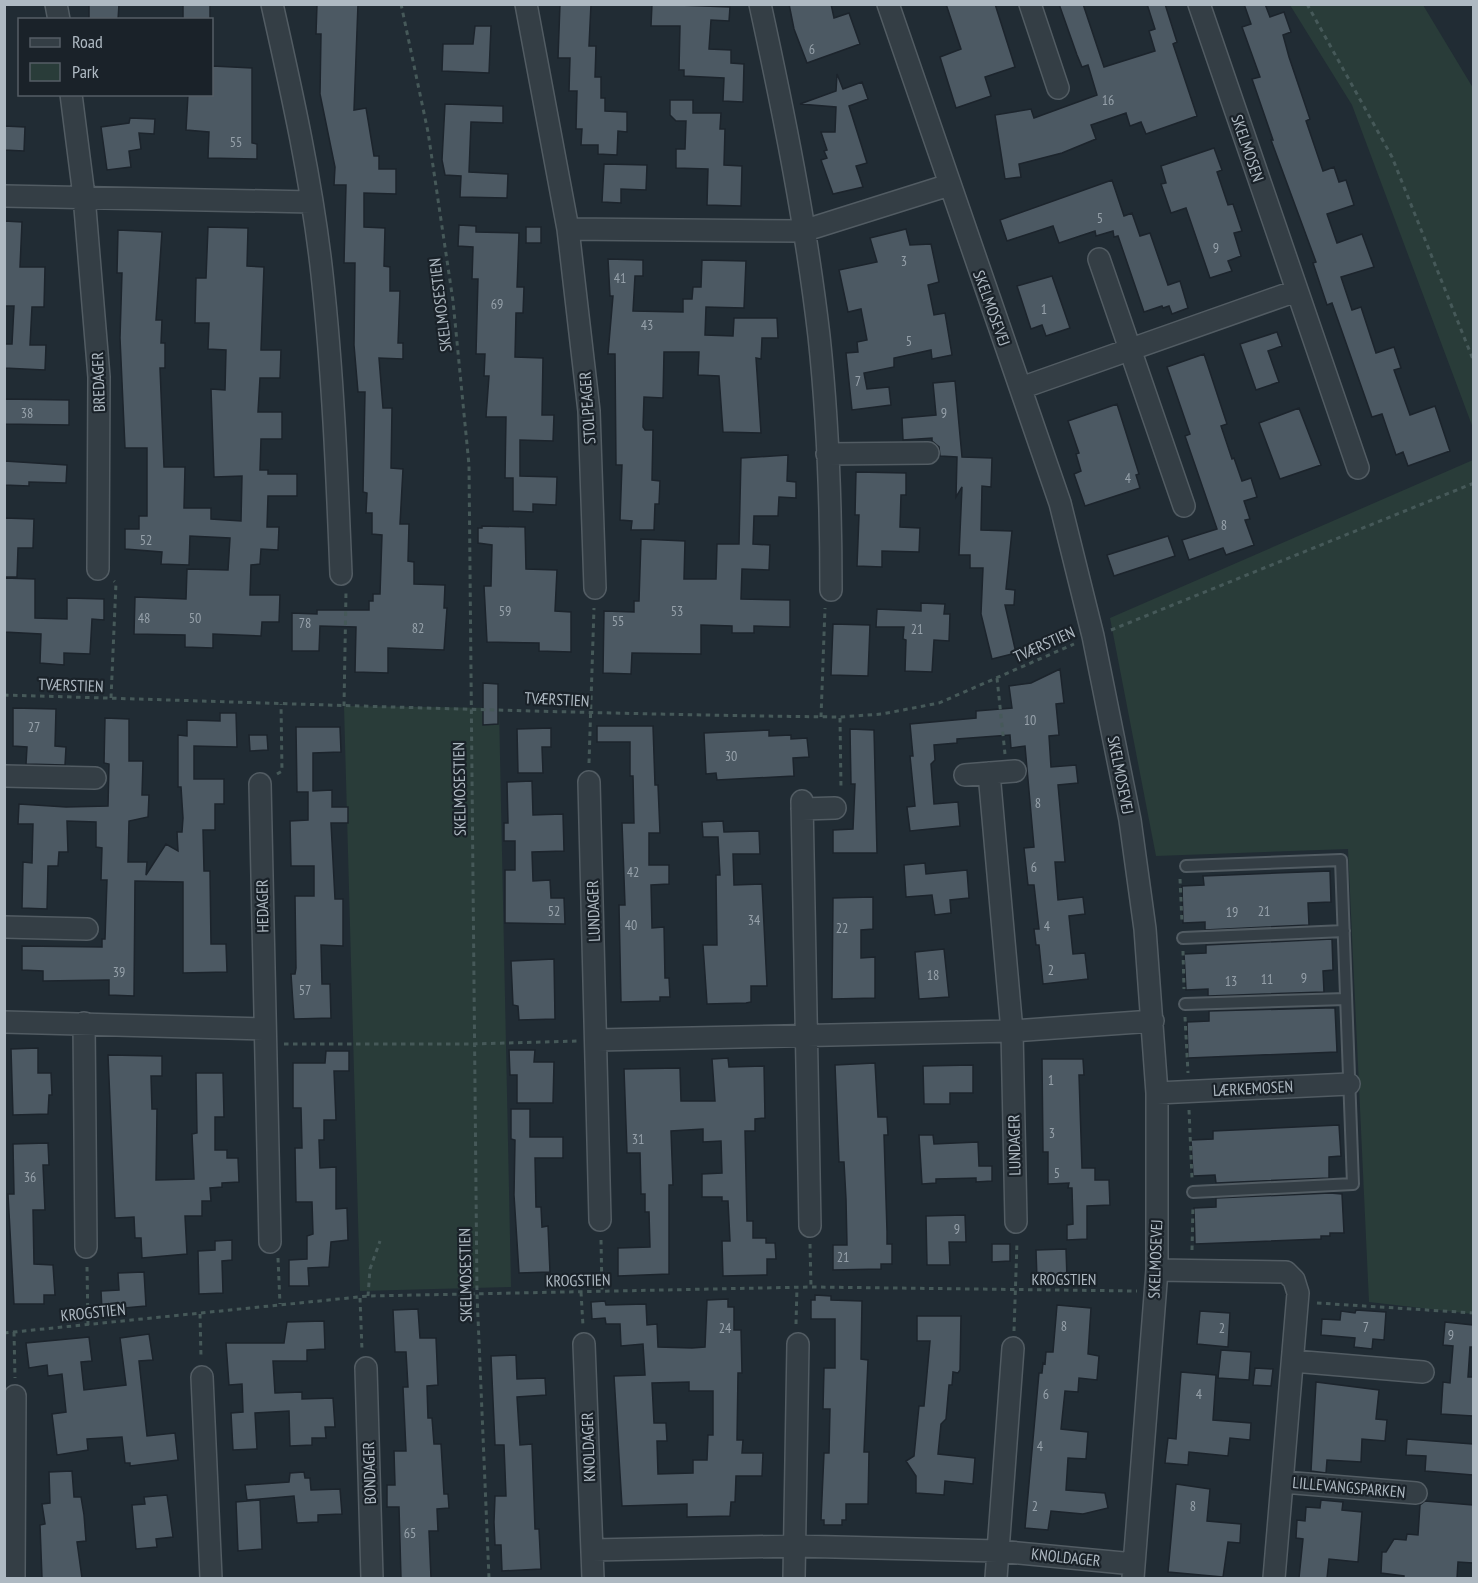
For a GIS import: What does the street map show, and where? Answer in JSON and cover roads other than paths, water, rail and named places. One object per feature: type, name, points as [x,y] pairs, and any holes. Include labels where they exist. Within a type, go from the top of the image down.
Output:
[{"type":"street","points":[[272,4],[312,202],[322,272],[334,406],[341,574]]},
{"type":"street","name":"STOLPEAGER","points":[[526,4],[568,229],[589,411],[595,588]]},
{"type":"street","points":[[760,4],[785,119],[819,334],[827,454],[831,590]]},
{"type":"street","name":"SKELMOSEVEJ","points":[[888,4],[1060,503],[1093,636],[1130,820],[1145,929],[1157,1093],[1157,1270],[1134,1571]]},
{"type":"street","points":[[1030,4],[1058,88]]},
{"type":"street","name":"SKELMOSEN","points":[[1199,4],[1358,468]]},
{"type":"street","name":"BREDAGER","points":[[71,96],[84,196],[99,376],[98,569]]},
{"type":"street","points":[[568,229],[803,231],[949,185]]},
{"type":"street","points":[[4,196],[312,202]]},
{"type":"street","points":[[1099,259],[1184,506]]},
{"type":"street","points":[[1021,388],[1296,291]]},
{"type":"street","points":[[827,454],[928,453]]},
{"type":"street","name":"LUNDAGER","points":[[965,775],[1004,772],[1016,1222]]},
{"type":"street","points":[[4,776],[96,778]]},
{"type":"street","name":"LUNDAGER","points":[[589,782],[600,1220]]},
{"type":"street","name":"HEDAGER","points":[[260,784],[270,1242]]},
{"type":"street","points":[[810,1226],[802,805],[835,808]]},
{"type":"street","points":[[4,927],[87,929]]},
{"type":"street","points":[[597,1040],[1012,1031],[1153,1021]]},
{"type":"street","points":[[4,1022],[84,1023],[265,1036]]},
{"type":"street","points":[[84,1023],[86,1247]]},
{"type":"street","name":"LÆRKEMOSEN","points":[[1157,1093],[1349,1084]]},
{"type":"street","name":"LILLEVANGSPARKEN","points":[[1157,1270],[1286,1272],[1294,1280],[1297,1302],[1274,1578]]},
{"type":"street","name":"KNOLDAGER","points":[[584,1344],[593,1578]]},
{"type":"street","points":[[794,1578],[798,1344]]},
{"type":"street","points":[[996,1578],[1013,1348]]},
{"type":"street","points":[[1293,1361],[1423,1372]]},
{"type":"street","name":"BONDAGER","points":[[366,1368],[372,1578]]},
{"type":"street","points":[[202,1377],[211,1578]]},
{"type":"street","points":[[14,1578],[15,1395]]},
{"type":"street","name":"LILLEVANGSPARKEN","points":[[1282,1482],[1416,1493]]},
{"type":"street","name":"KNOLDAGER","points":[[592,1550],[795,1546],[998,1551],[1134,1571]]},
{"type":"lane","points":[[1186,866],[1341,860],[1353,1184],[1193,1192]]},
{"type":"lane","points":[[1183,938],[1344,931]]},
{"type":"lane","points":[[1185,1004],[1346,999]]}]
